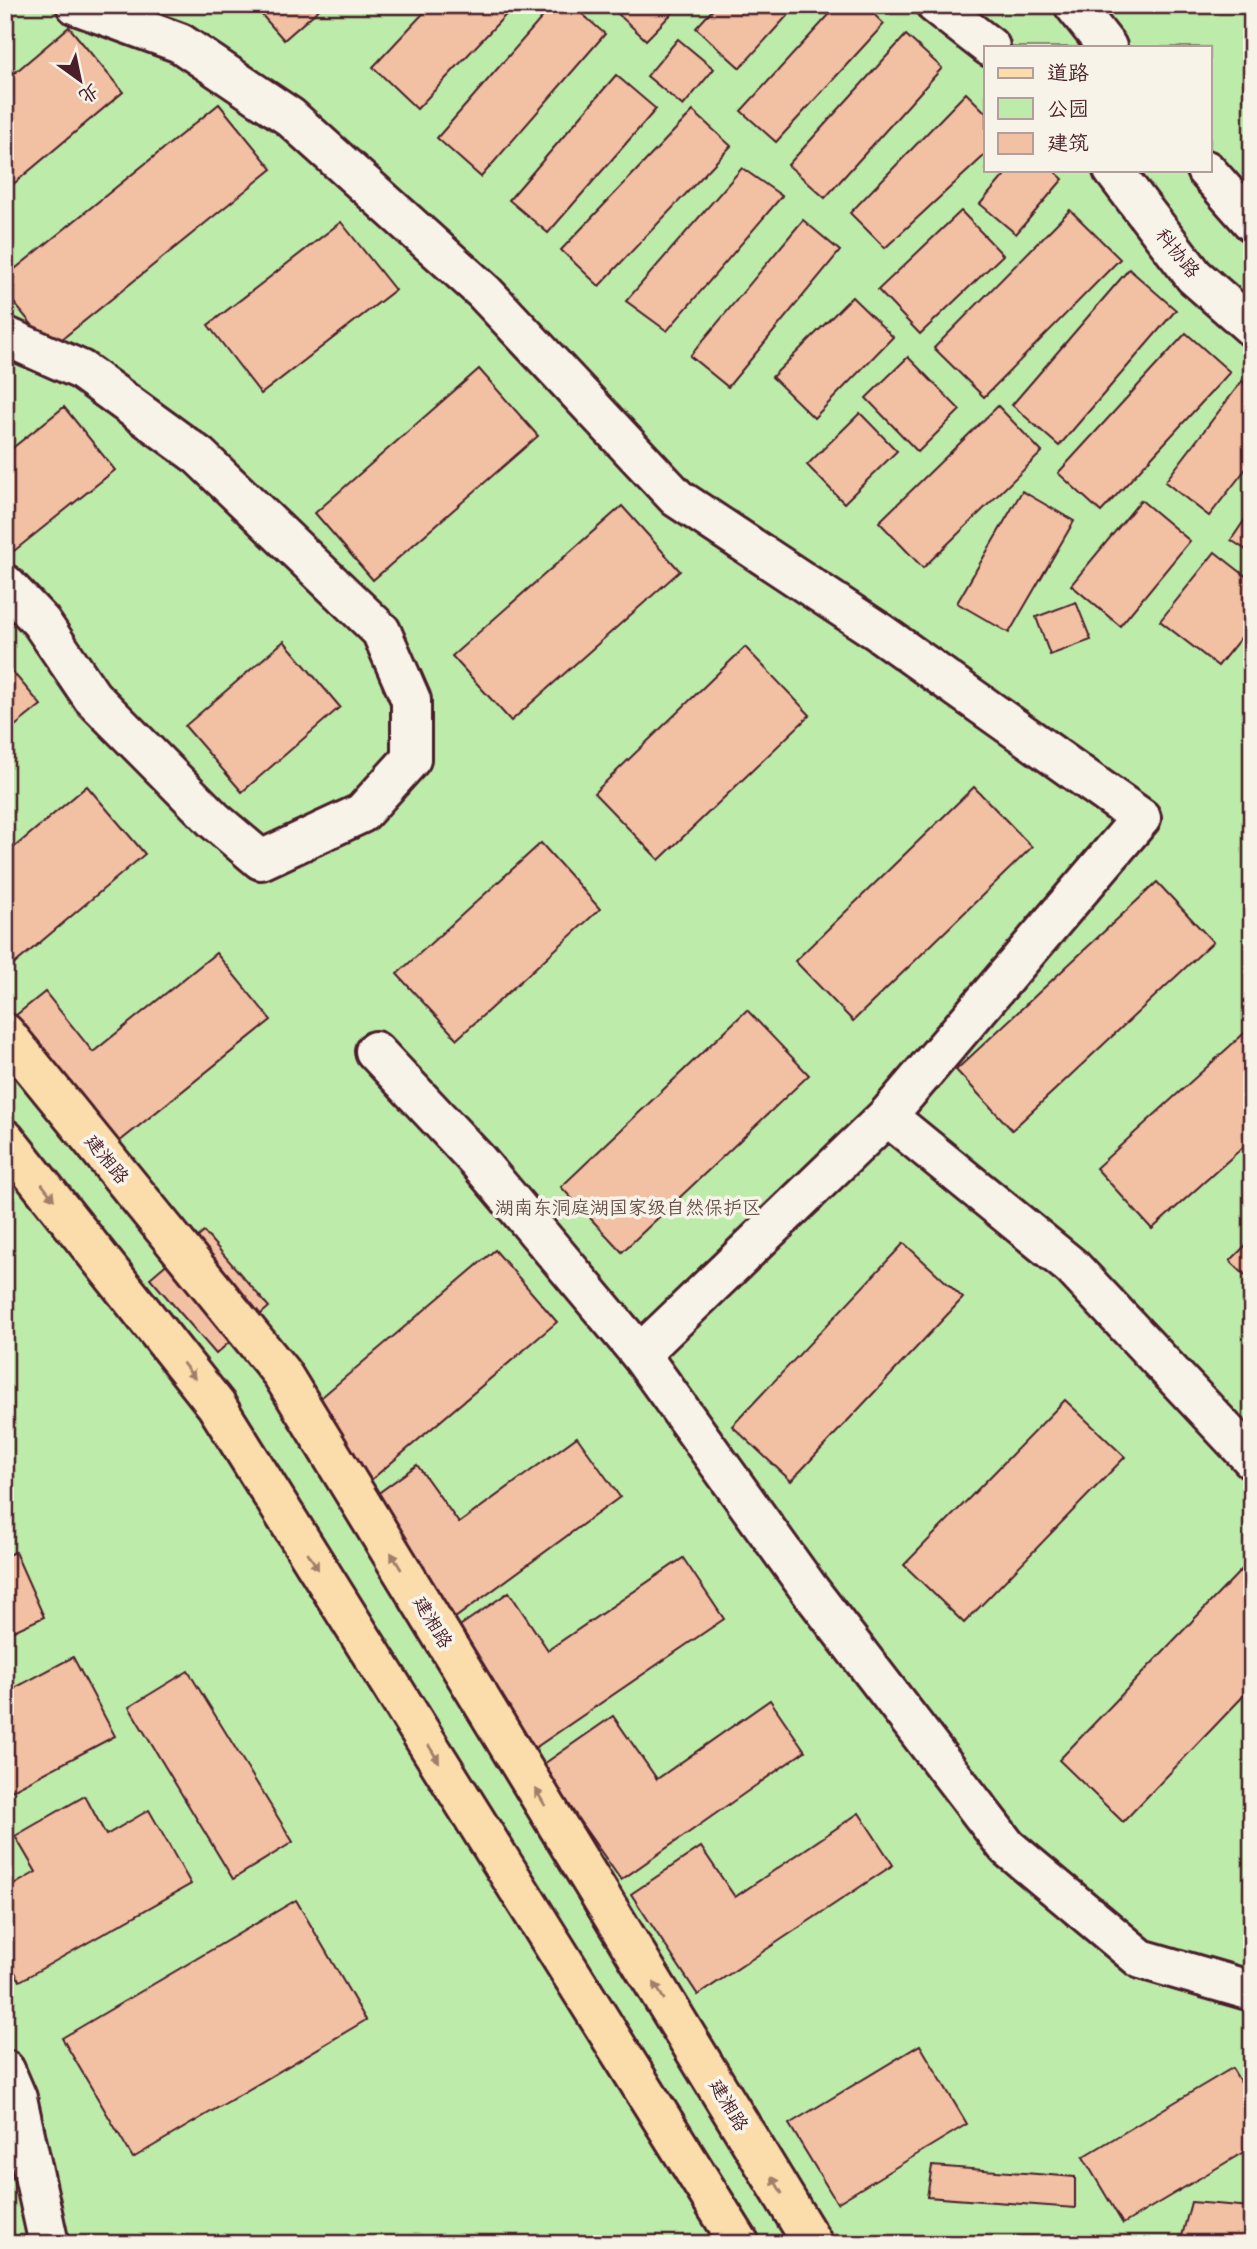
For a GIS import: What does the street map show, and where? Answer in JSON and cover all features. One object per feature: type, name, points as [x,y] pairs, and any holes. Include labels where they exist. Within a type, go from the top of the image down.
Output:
[{"type":"main road","name":"建湘路","points":[[5,1033],[282,1374],[813,2244]]},
{"type":"main road","points":[[5,1139],[216,1405],[740,2244]]},
{"type":"street","points":[[76,5],[180,43],[290,117],[484,292],[677,498],[879,632],[1141,818],[887,1116],[640,1354]]},
{"type":"street","points":[[936,5],[989,46]]},
{"type":"street","points":[[1074,5],[1106,46]]},
{"type":"street","name":"科协路","points":[[1115,172],[1194,275],[1252,327]]},
{"type":"street","points":[[1208,172],[1252,222]]},
{"type":"street","points":[[5,336],[81,370],[200,456],[381,631],[411,700],[411,759],[362,813],[261,860],[214,820],[92,697],[41,622],[5,584]]},
{"type":"street","points":[[375,1051],[477,1160],[640,1354],[809,1589],[1007,1847],[1141,1959],[1252,1991]]},
{"type":"street","points":[[887,1116],[1072,1267],[1252,1459]]},
{"type":"street","points":[[5,2070],[17,2098],[49,2244]]},
{"type":"green space","name":"湖南东洞庭湖国家级自然保护区","points":[[5,5],[1252,5],[1252,2244],[5,2244]]},
{"type":"building","points":[[253,5],[324,5],[284,40]]},
{"type":"building","points":[[431,5],[515,5],[417,109],[373,67]]},
{"type":"building","points":[[553,5],[572,5],[605,34],[481,177],[437,138]]},
{"type":"building","points":[[622,5],[680,5],[646,40],[616,12]]},
{"type":"building","points":[[717,5],[797,5],[740,68],[696,28]]},
{"type":"building","points":[[838,5],[864,5],[884,24],[776,142],[741,111]]},
{"type":"building","points":[[69,27],[123,92],[5,191],[5,81]]},
{"type":"building","points":[[906,35],[942,68],[825,198],[788,165]]},
{"type":"building","points":[[678,39],[714,69],[683,106],[647,76]]},
{"type":"building","points":[[616,75],[656,109],[548,233],[509,200]]},
{"type":"building","points":[[966,93],[984,111],[984,156],[885,248],[850,213]]},
{"type":"building","points":[[219,104],[272,169],[51,348],[5,292],[5,277]]},
{"type":"building","points":[[693,111],[731,146],[599,286],[561,250]]},
{"type":"building","points":[[742,168],[782,196],[667,331],[626,301]]},
{"type":"building","points":[[1007,172],[1055,172],[1063,179],[1016,234],[980,204]]},
{"type":"building","points":[[1070,210],[1120,259],[984,397],[934,348]]},
{"type":"building","points":[[961,211],[1003,255],[920,334],[878,290]]},
{"type":"building","points":[[803,220],[840,251],[728,387],[690,356]]},
{"type":"building","points":[[341,222],[395,290],[261,394],[208,325]]},
{"type":"building","points":[[1129,269],[1176,310],[1059,446],[1012,405]]},
{"type":"building","points":[[852,297],[893,337],[814,418],[772,377]]},
{"type":"building","points":[[1186,333],[1230,372],[1101,512],[1058,473]]},
{"type":"building","points":[[908,357],[960,410],[918,452],[866,398]]},
{"type":"building","points":[[479,369],[538,436],[373,580],[315,513]]},
{"type":"building","points":[[1242,381],[1252,389],[1252,461],[1209,516],[1165,482]]},
{"type":"building","points":[[998,406],[1042,452],[923,568],[879,522]]},
{"type":"building","points":[[64,407],[115,470],[9,555],[5,551],[5,454]]},
{"type":"building","points":[[860,413],[897,451],[844,503],[807,465]]},
{"type":"building","points":[[1022,491],[1074,521],[1009,633],[957,603]]},
{"type":"building","points":[[1141,500],[1190,541],[1120,626],[1071,585]]},
{"type":"building","points":[[622,506],[680,571],[511,721],[452,656]]},
{"type":"building","points":[[1252,509],[1252,554],[1231,540]]},
{"type":"building","points":[[1215,552],[1252,581],[1252,624],[1218,666],[1160,621]]},
{"type":"building","points":[[1076,602],[1091,640],[1050,655],[1036,617]]},
{"type":"building","points":[[284,641],[340,707],[242,792],[185,726]]},
{"type":"building","points":[[745,647],[810,715],[659,860],[594,793]]},
{"type":"building","points":[[5,663],[41,705],[5,734]]},
{"type":"building","points":[[1252,677],[1252,697],[1243,691]]},
{"type":"building","points":[[87,786],[145,854],[5,972],[5,855]]},
{"type":"building","points":[[974,787],[1032,847],[853,1021],[795,961]]},
{"type":"building","points":[[541,843],[600,909],[457,1039],[397,974]]},
{"type":"building","points":[[1157,882],[1213,942],[1012,1130],[956,1070]]},
{"type":"building","points":[[216,953],[271,1020],[89,1166],[5,1024],[45,992],[93,1052]]},
{"type":"building","points":[[747,1010],[809,1075],[622,1252],[561,1187]]},
{"type":"building","points":[[1252,1026],[1252,1139],[1152,1229],[1096,1168]]},
{"type":"building","points":[[204,1232],[269,1307],[216,1354],[150,1278]]},
{"type":"building","points":[[1252,1239],[1252,1282],[1230,1261]]},
{"type":"building","points":[[904,1243],[963,1298],[791,1481],[732,1426]]},
{"type":"building","points":[[495,1250],[557,1322],[352,1496],[290,1424]]},
{"type":"building","points":[[1065,1400],[1125,1457],[964,1623],[904,1565]]},
{"type":"building","points":[[577,1437],[620,1497],[440,1629],[354,1511],[417,1465],[459,1523]]},
{"type":"building","points":[[15,1552],[44,1617],[5,1635],[5,1556]]},
{"type":"building","points":[[683,1558],[724,1619],[532,1750],[451,1632],[509,1592],[548,1650]]},
{"type":"building","points":[[1247,1564],[1252,1569],[1252,1687],[1123,1822],[1059,1760]]},
{"type":"building","points":[[73,1657],[115,1736],[5,1794],[5,1693]]},
{"type":"building","points":[[188,1671],[293,1842],[233,1879],[129,1707]]},
{"type":"building","points":[[770,1700],[805,1751],[621,1880],[541,1766],[613,1716],[657,1779]]},
{"type":"building","points":[[85,1796],[106,1835],[149,1810],[191,1884],[20,1981],[5,1955],[5,1890],[36,1872],[15,1836]]},
{"type":"building","points":[[859,1813],[893,1865],[698,1995],[631,1894],[701,1847],[735,1897]]},
{"type":"building","points":[[296,1900],[366,2020],[133,2158],[62,2038]]},
{"type":"building","points":[[920,2045],[967,2124],[837,2203],[789,2124]]},
{"type":"building","points":[[1232,2068],[1252,2101],[1252,2147],[1123,2224],[1083,2157]]},
{"type":"building","points":[[932,2166],[1075,2177],[1075,2208],[927,2197]]},
{"type":"building","points":[[1191,2202],[1252,2207],[1252,2242],[1182,2236]]}]
